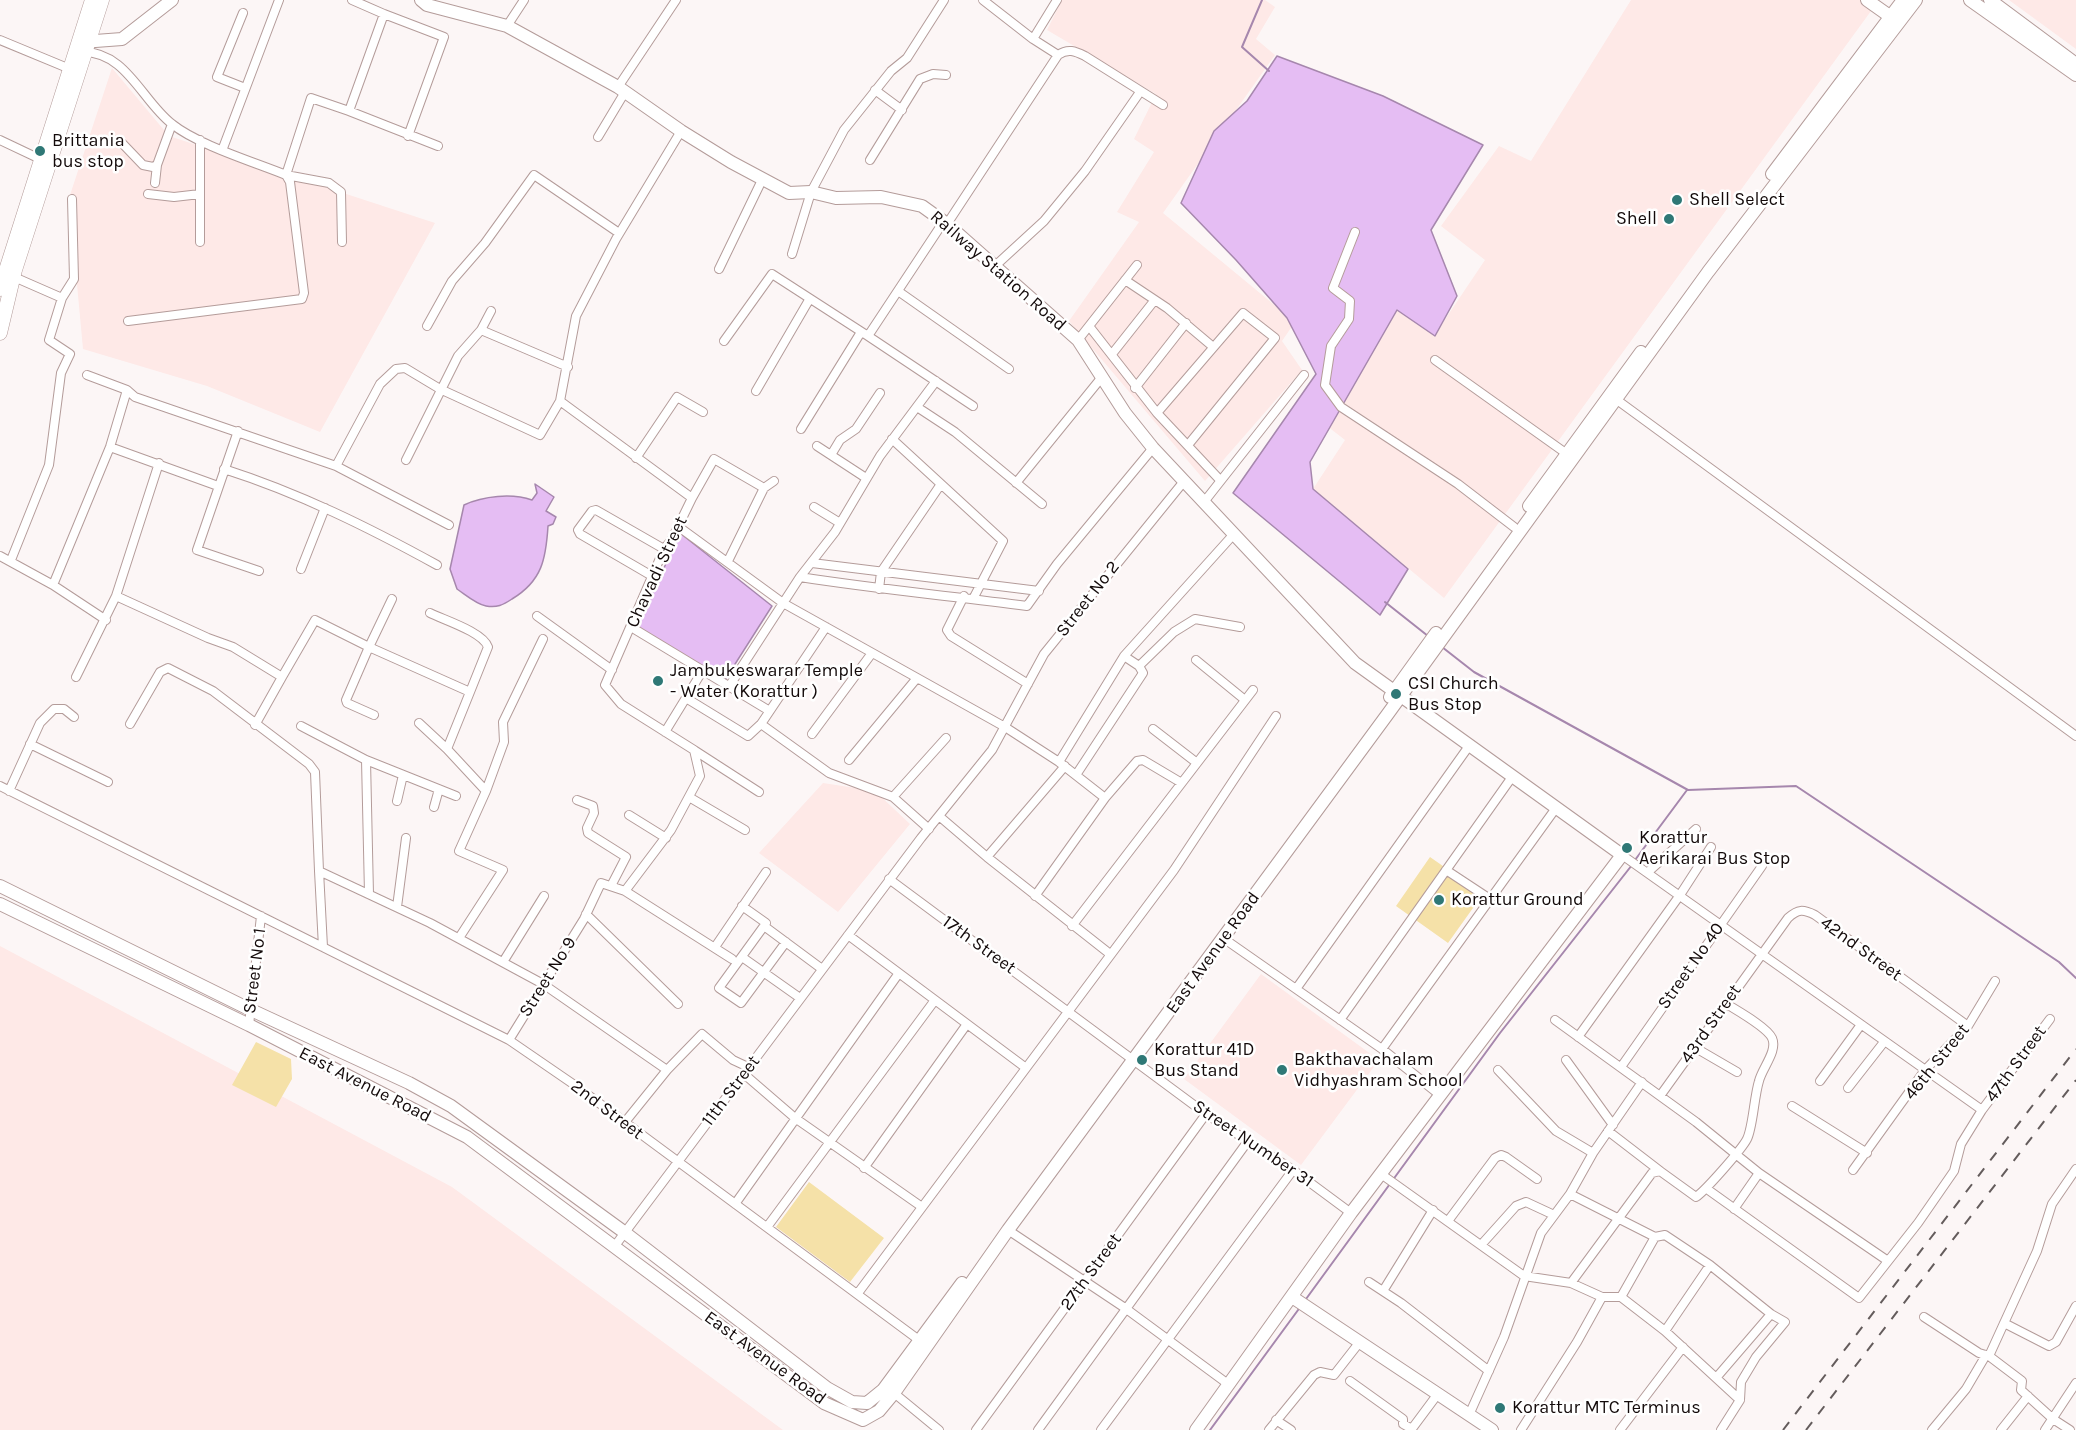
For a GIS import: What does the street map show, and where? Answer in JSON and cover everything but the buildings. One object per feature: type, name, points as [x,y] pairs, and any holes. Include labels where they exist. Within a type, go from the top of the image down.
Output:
[{"type":"main road","points":[[0,289],[70,69],[83,47],[92,0]]},
{"type":"main road","points":[[0,333],[14,277],[83,47],[102,0]]},
{"type":"main road","points":[[83,47],[122,39],[172,0]]},
{"type":"main road","points":[[1867,0],[1891,17]]},
{"type":"main road","points":[[1447,625],[1567,454],[1613,397],[1701,267],[1903,0]]},
{"type":"main road","points":[[1447,625],[1613,397],[1916,0]]},
{"type":"main road","points":[[1970,0],[2076,75]]},
{"type":"main road","points":[[1990,0],[2076,64]]},
{"type":"main road","name":"Railway Station Road","points":[[427,2],[507,26],[622,89],[681,131],[762,180],[789,193],[811,192],[836,198],[881,197],[922,206],[945,222],[1078,340],[1153,448],[1185,480],[1233,535],[1276,576],[1355,663],[1626,857]]},
{"type":"main road","name":"East Avenue Road","points":[[0,904],[249,1025],[467,1137],[819,1399],[865,1425],[894,1393],[923,1343],[1447,625]]},
{"type":"main road","name":"East Avenue Road","points":[[0,886],[249,1009],[398,1078],[451,1107],[624,1232],[827,1388],[852,1402],[867,1403],[883,1390],[923,1343],[1008,1230],[1131,1058],[1223,938],[1396,694]]},
{"type":"main road","points":[[1196,1430],[1228,1384],[1296,1299],[1352,1213],[1388,1179],[1440,1095],[1626,857]]},
{"type":"main road","points":[[1296,1299],[1492,1430]]},
{"type":"main road","points":[[819,1399],[827,1388]]},
{"type":"street","points":[[223,148],[279,0]]},
{"type":"street","points":[[352,0],[444,38],[408,136]]},
{"type":"street","points":[[507,26],[524,0]]},
{"type":"street","points":[[598,136],[622,89],[676,0]]},
{"type":"street","points":[[792,254],[811,192],[844,130],[891,71],[907,58],[944,0]]},
{"type":"street","points":[[983,0],[1033,39],[1058,55]]},
{"type":"street","points":[[1033,39],[1057,0]]},
{"type":"street","points":[[243,13],[217,77],[245,88]]},
{"type":"street","points":[[349,111],[384,14]]},
{"type":"street","points":[[0,40],[70,69]]},
{"type":"street","points":[[83,47],[107,57],[126,72],[172,124],[200,140],[286,175],[329,183],[341,192],[342,242]]},
{"type":"street","points":[[801,429],[864,334],[898,291],[1058,55],[1064,51],[1075,50],[1163,105]]},
{"type":"street","points":[[870,160],[920,79],[933,74],[946,75]]},
{"type":"street","points":[[875,90],[902,110]]},
{"type":"street","points":[[994,266],[1044,221],[1085,171],[1140,92]]},
{"type":"street","points":[[128,321],[302,298],[304,293],[291,194],[286,175],[311,98],[438,146]]},
{"type":"street","points":[[155,183],[157,165],[172,124]]},
{"type":"street","points":[[336,466],[380,384],[389,373],[405,368],[440,388],[540,435],[560,401],[576,316],[619,233],[681,131]]},
{"type":"street","points":[[0,140],[40,159]]},
{"type":"street","points":[[200,140],[200,242]]},
{"type":"street","points":[[120,141],[143,165],[149,167],[157,165]]},
{"type":"street","points":[[427,326],[452,281],[485,243],[534,174],[619,233]]},
{"type":"street","points":[[719,269],[762,180]]},
{"type":"street","points":[[148,194],[174,197],[200,194]]},
{"type":"street","points":[[0,567],[49,465],[61,373],[70,354],[48,340],[62,298],[74,279],[72,199]]},
{"type":"street","points":[[1354,232],[1333,288],[1350,301],[1349,319],[1331,346],[1325,385],[1341,407],[1458,484],[1514,527]]},
{"type":"street","points":[[1078,340],[1137,265]]},
{"type":"street","points":[[724,341],[772,274],[973,406]]},
{"type":"street","points":[[14,277],[62,298]]},
{"type":"street","points":[[1125,280],[1186,322],[1212,346]]},
{"type":"street","points":[[898,291],[1009,369]]},
{"type":"street","points":[[756,391],[809,300]]},
{"type":"street","points":[[1112,354],[1154,301]]},
{"type":"street","points":[[406,460],[458,356],[482,330],[491,311]]},
{"type":"street","points":[[1157,413],[1212,346],[1243,313],[1275,338],[1188,445]]},
{"type":"street","points":[[1135,388],[1186,322]]},
{"type":"street","points":[[1089,326],[1135,388],[1220,480]]},
{"type":"street","points":[[482,330],[568,367]]},
{"type":"street","points":[[1435,360],[1567,454]]},
{"type":"street","points":[[87,375],[127,390],[135,397],[336,466],[449,525]]},
{"type":"street","points":[[1204,502],[1304,375]]},
{"type":"street","points":[[1016,483],[1102,377]]},
{"type":"street","points":[[730,686],[800,577],[840,523],[892,439],[936,381]]},
{"type":"street","points":[[53,585],[110,447],[127,390]]},
{"type":"street","points":[[831,455],[847,432],[856,429],[880,393]]},
{"type":"street","points":[[636,458],[677,397],[703,412]]},
{"type":"street","points":[[1613,397],[2076,736]]},
{"type":"street","name":"Chavadi Street","points":[[560,401],[692,498],[664,549],[605,686],[621,704],[759,792]]},
{"type":"street","points":[[917,407],[955,432],[1042,504]]},
{"type":"street","points":[[238,431],[198,550],[259,571]]},
{"type":"street","points":[[892,439],[1003,541],[974,599]]},
{"type":"street","points":[[817,446],[866,478]]},
{"type":"street","points":[[110,447],[218,486]]},
{"type":"street","points":[[800,577],[879,590],[964,596],[1027,606],[1057,564],[1153,448]]},
{"type":"street","points":[[692,498],[714,459],[764,488]]},
{"type":"street","points":[[76,677],[116,596],[159,463]]},
{"type":"street","points":[[224,469],[277,486],[375,530],[437,565]]},
{"type":"street","name":"Street No 2","points":[[928,829],[992,750],[1044,654],[1087,598],[1185,480]]},
{"type":"street","points":[[728,561],[764,488],[774,481]]},
{"type":"street","points":[[879,590],[881,572],[941,484]]},
{"type":"street","points":[[814,507],[840,523]]},
{"type":"street","points":[[301,569],[325,508]]},
{"type":"street","points":[[652,576],[580,534],[578,530],[592,511],[596,510],[664,549]]},
{"type":"street","points":[[678,527],[783,603],[1005,727],[1062,764],[1105,798]]},
{"type":"street","points":[[987,857],[1062,764],[1124,656],[1233,535]]},
{"type":"street","points":[[5,557],[106,620]]},
{"type":"street","points":[[812,563],[1039,591]]},
{"type":"street","points":[[116,596],[208,638],[233,646],[282,677]]},
{"type":"street","points":[[964,596],[949,623],[947,630],[951,636],[1028,684]]},
{"type":"street","points":[[374,715],[347,703],[346,700],[392,599]]},
{"type":"street","points":[[430,613],[477,634],[488,647],[447,749]]},
{"type":"street","points":[[537,616],[612,670]]},
{"type":"street","points":[[1139,666],[1174,632],[1195,619],[1240,627]]},
{"type":"street","points":[[255,725],[315,620],[470,692]]},
{"type":"street","points":[[631,627],[768,710]]},
{"type":"street","points":[[686,698],[748,736],[761,724],[768,710],[826,627]]},
{"type":"street","points":[[459,938],[503,870],[459,851],[486,791],[504,742],[503,722],[543,639]]},
{"type":"street","points":[[812,734],[872,653]]},
{"type":"street","points":[[1076,775],[1141,676],[1143,671],[1139,666],[1124,656]]},
{"type":"street","points":[[1196,660],[1245,700]]},
{"type":"street","points":[[130,724],[160,672],[168,668],[213,691],[315,772],[323,946]]},
{"type":"street","points":[[666,732],[703,670]]},
{"type":"street","points":[[849,760],[917,678]]},
{"type":"street","points":[[1072,926],[1180,782],[1253,690]]},
{"type":"street","points":[[9,791],[40,723],[54,709],[64,709],[74,717]]},
{"type":"street","points":[[858,1293],[1174,870],[1276,716]]},
{"type":"street","points":[[419,723],[486,791]]},
{"type":"street","points":[[761,724],[829,773],[893,797],[928,829]]},
{"type":"street","points":[[301,726],[366,760],[456,796]]},
{"type":"street","points":[[1153,729],[1197,763]]},
{"type":"street","points":[[893,797],[946,738]]},
{"type":"street","points":[[30,744],[108,782]]},
{"type":"street","points":[[1296,989],[1469,746]]},
{"type":"street","points":[[625,891],[666,838],[700,777],[694,750]]},
{"type":"street","points":[[366,760],[369,894]]},
{"type":"street","points":[[1035,896],[1105,798],[1140,760],[1180,782]]},
{"type":"street","points":[[397,801],[403,776]]},
{"type":"street","points":[[1340,1020],[1512,777]]},
{"type":"street","name":"2nd Street","points":[[0,786],[509,1040],[625,1122],[923,1343]]},
{"type":"street","points":[[434,807],[439,789]]},
{"type":"street","points":[[689,797],[745,830]]},
{"type":"street","points":[[577,800],[593,806],[594,813],[587,828],[588,833],[627,857],[611,886],[625,891],[732,959]]},
{"type":"street","points":[[1382,1049],[1556,808]]},
{"type":"street","points":[[629,815],[666,838]]},
{"type":"street","points":[[939,816],[1072,926],[1110,954]]},
{"type":"street","name":"11th Street","points":[[614,1247],[928,829]]},
{"type":"street","points":[[1650,873],[1696,829]]},
{"type":"street","points":[[397,907],[406,838]]},
{"type":"street","points":[[1578,1037],[1680,895],[1711,847]]},
{"type":"street","points":[[1626,857],[1762,952],[1860,1026],[1982,1110]]},
{"type":"street","name":"Street No 40","points":[[1621,1067],[1762,866]]},
{"type":"street","points":[[1446,870],[1490,900]]},
{"type":"street","points":[[319,871],[459,938],[543,984],[667,1070]]},
{"type":"street","points":[[715,947],[766,872]]},
{"type":"street","name":"17th Street","points":[[890,879],[1068,1011]]},
{"type":"street","name":"Street No 9","points":[[509,1040],[586,914],[601,883],[611,886]]},
{"type":"street","points":[[503,962],[544,896]]},
{"type":"street","points":[[742,906],[766,923]]},
{"type":"street","name":"42nd Street","points":[[1762,952],[1788,918],[1797,910],[1805,910],[1968,1026]]},
{"type":"street","points":[[586,914],[678,1005]]},
{"type":"street","name":"Street No 1","points":[[249,1025],[261,916]]},
{"type":"street","points":[[786,942],[740,1003],[718,986],[764,926],[786,942],[822,969]]},
{"type":"street","points":[[848,935],[1026,1068]]},
{"type":"street","points":[[1223,938],[1382,1049],[1440,1095]]},
{"type":"street","name":"43rd Street","points":[[1660,1096],[1762,952]]},
{"type":"street","points":[[742,957],[800,998]]},
{"type":"street","points":[[735,1204],[899,973]]},
{"type":"street","name":"46th Street","points":[[1853,1170],[1925,1070],[1968,1026],[1995,981]]},
{"type":"street","points":[[767,1227],[828,1141],[934,1000]]},
{"type":"street","points":[[1566,1060],[1611,1128],[1660,1172],[1696,1197],[1707,1189],[1746,1142],[1751,1130],[1751,1116],[1759,1079],[1774,1047],[1768,1032],[1725,1003]]},
{"type":"street","name":"Street Number 31","points":[[1068,1011],[1206,1114],[1293,1170],[1352,1213]]},
{"type":"street","name":"47th Street","points":[[1734,1209],[1859,1298],[1954,1171],[1961,1144],[1982,1110],[2050,1019]]},
{"type":"street","points":[[1555,1020],[1642,1082],[1759,1173],[1888,1261]]},
{"type":"street","points":[[864,1168],[968,1024]]},
{"type":"street","points":[[1820,1081],[1860,1026]]},
{"type":"street","points":[[625,1122],[667,1070],[702,1034],[746,1071],[795,1118],[922,1207]]},
{"type":"street","points":[[1848,1088],[1884,1041]]},
{"type":"street","points":[[1694,1047],[1737,1072]]},
{"type":"street","points":[[1498,1070],[1556,1131],[1593,1154]]},
{"type":"street","points":[[1469,1415],[1504,1337],[1541,1233],[1570,1194],[1593,1154],[1642,1082]]},
{"type":"street","points":[[1792,1106],[1867,1153]]},
{"type":"street","name":"27th Street","points":[[976,1430],[1206,1114]]},
{"type":"street","points":[[1038,1430],[1248,1142]]},
{"type":"street","points":[[1448,1221],[1495,1158],[1501,1155],[1537,1179]]},
{"type":"street","points":[[1932,1430],[1966,1389],[1987,1355],[2037,1251],[2052,1204],[2076,1169]]},
{"type":"street","points":[[1101,1430],[1293,1170]]},
{"type":"street","points":[[1571,1282],[1652,1173],[1660,1172]]},
{"type":"street","points":[[1707,1189],[1734,1209],[1759,1173]]},
{"type":"street","points":[[1388,1179],[1524,1276],[1571,1282],[1602,1297],[1621,1297],[1665,1331],[1740,1400]]},
{"type":"street","points":[[1570,1194],[1654,1237],[1665,1235],[1710,1265],[1785,1322],[1741,1382],[1740,1400],[1721,1430]]},
{"type":"street","points":[[1481,1245],[1516,1206],[1526,1202],[1554,1215]]},
{"type":"street","points":[[1383,1291],[1433,1210]]},
{"type":"street","points":[[1008,1230],[1125,1308],[1228,1384]]},
{"type":"street","points":[[1621,1297],[1654,1237]]},
{"type":"street","points":[[1665,1331],[1710,1265]]},
{"type":"street","points":[[1369,1282],[1489,1371]]},
{"type":"street","points":[[1521,1430],[1577,1342],[1602,1297]]},
{"type":"street","points":[[2004,1323],[2049,1346],[2056,1342],[2076,1306]]},
{"type":"street","points":[[1716,1378],[1772,1314]]},
{"type":"street","points":[[1924,1317],[1987,1355],[2022,1381],[2021,1390],[2053,1419],[2070,1430]]},
{"type":"street","points":[[1269,1430],[1314,1375],[1320,1372],[1334,1375],[1359,1343]]},
{"type":"street","points":[[1620,1430],[1683,1347]]},
{"type":"street","points":[[1350,1381],[1403,1419],[1403,1424],[1412,1429],[1437,1395]]},
{"type":"street","points":[[2045,1430],[2076,1383]]},
{"type":"street","points":[[894,1393],[939,1430]]},
{"type":"street","points":[[2001,1430],[2028,1396]]},
{"type":"street","points":[[1276,1420],[1291,1430]]},
{"type":"shaded area","points":[[1062,0],[1265,0],[1275,7],[1256,39],[1275,55],[1163,213],[1295,322],[1282,341],[1302,370],[1205,481],[1069,321],[1139,222],[1117,212],[1154,152],[1134,139],[1156,94],[1047,30]]},
{"type":"shaded area","points":[[1631,0],[1879,0],[1444,598],[1313,489],[1345,440],[1314,416],[1403,296],[1442,324],[1485,260],[1441,226],[1499,146],[1531,161]]},
{"type":"shaded area","points":[[2009,0],[2076,0],[2076,49]]},
{"type":"shaded area","points":[[1277,56],[1383,96],[1483,145],[1431,230],[1457,296],[1435,336],[1397,310],[1310,462],[1313,489],[1408,569],[1380,615],[1233,493],[1316,374],[1287,318],[1236,260],[1181,203],[1214,131],[1247,101]]},
{"type":"shaded area","points":[[112,68],[169,136],[435,223],[320,432],[207,386],[83,349],[69,198]]},
{"type":"shaded area","points":[[535,484],[554,497],[546,511],[556,517],[553,524],[548,526],[544,559],[536,577],[522,592],[500,606],[486,606],[471,599],[457,589],[450,569],[464,505],[480,499],[498,497],[532,500],[537,493]]},
{"type":"shaded area","points":[[680,533],[772,606],[723,683],[636,629]]},
{"type":"shaded area","points":[[823,783],[875,791],[910,824],[838,912],[759,853]]},
{"type":"shaded area","name":"Korattur Ground","points":[[1430,857],[1483,894],[1448,943],[1396,906]]},
{"type":"shaded area","points":[[0,946],[452,1187],[783,1430],[0,1430]]},
{"type":"shaded area","name":"Bakthavachalam Vidhyashram School","points":[[1261,974],[1379,1060],[1301,1165],[1184,1079]]},
{"type":"shaded area","points":[[256,1042],[291,1059],[292,1079],[276,1107],[232,1085]]},
{"type":"shaded area","points":[[809,1182],[884,1238],[850,1282],[776,1227]]},
{"type":"waterway","points":[[1262,0],[1242,47],[1269,71]]},
{"type":"waterway","points":[[1385,602],[1428,636]]},
{"type":"waterway","points":[[1442,647],[1474,672],[1688,790],[1796,786],[2059,962],[2076,978]]},
{"type":"waterway","points":[[1635,860],[1687,790]]},
{"type":"waterway","points":[[1306,1299],[1500,1033],[1632,865]]},
{"type":"waterway","points":[[1210,1430],[1301,1306]]},
{"type":"railway","points":[[1783,1430],[2076,1049]]},
{"type":"railway","points":[[1806,1430],[2076,1080]]},
{"type":"place","name":"Brittania bus stop","points":[[40,151]]},
{"type":"place","name":"Shell Select","points":[[1677,200]]},
{"type":"place","name":"Shell","points":[[1669,219]]},
{"type":"place","name":"Jambukeswarar Temple - Water (Korattur )","points":[[658,681]]},
{"type":"place","name":"CSI Church Bus Stop","points":[[1396,694]]},
{"type":"place","name":"Korattur Aerikarai Bus Stop","points":[[1627,848]]},
{"type":"place","name":"Korattur Ground","points":[[1439,900]]},
{"type":"place","name":"Korattur 41D Bus Stand","points":[[1142,1060]]},
{"type":"place","name":"Bakthavachalam Vidhyashram School","points":[[1282,1070]]},
{"type":"place","name":"Korattur MTC Terminus","points":[[1500,1408]]}]
